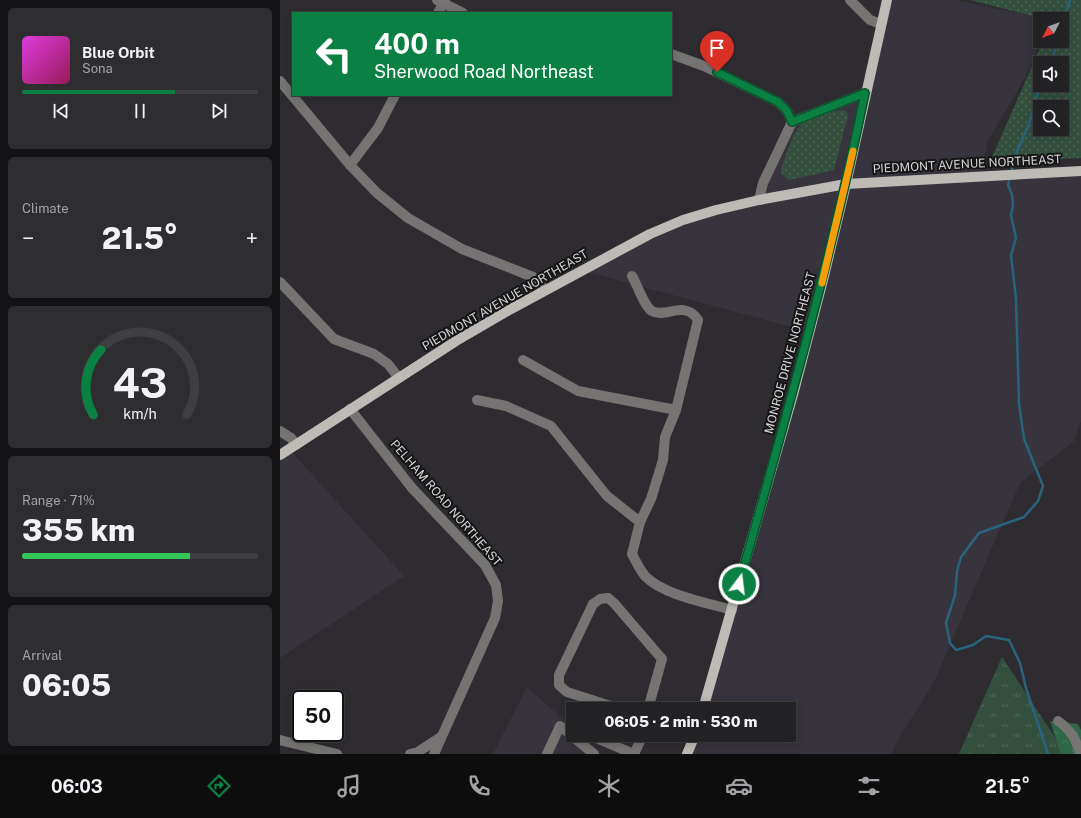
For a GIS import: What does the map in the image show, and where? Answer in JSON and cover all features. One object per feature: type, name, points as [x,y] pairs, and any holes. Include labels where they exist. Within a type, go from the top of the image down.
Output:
[{"type":"main road","name":"MONROE DRIVE NORTHEAST","points":[[705,702],[803,356],[846,184],[886,0]]},
{"type":"main road","name":"PIEDMONT AVENUE NORTHEAST","points":[[280,455],[456,341],[545,290],[650,234],[683,220],[759,200],[846,184],[1081,171]]},
{"type":"main road","points":[[687,754],[690,742]]},
{"type":"street","points":[[850,0],[870,20],[881,24]]},
{"type":"street","points":[[441,4],[461,12]]},
{"type":"street","points":[[672,54],[710,69],[778,102],[787,111],[792,122]]},
{"type":"street","points":[[280,81],[292,95]]},
{"type":"street","points":[[759,200],[763,183],[792,122],[865,93]]},
{"type":"street","points":[[292,96],[350,165],[377,193],[427,230],[476,255],[533,277],[545,290]]},
{"type":"street","points":[[350,165],[378,128],[394,96]]},
{"type":"street","points":[[632,276],[647,305],[653,311],[686,311],[692,313],[698,320],[676,410],[665,437],[663,460],[651,499],[640,522],[632,554],[645,576],[654,583],[690,599],[732,610]]},
{"type":"street","points":[[280,282],[334,339],[374,354],[388,364],[399,378]]},
{"type":"street","points":[[523,360],[578,391],[676,410]]},
{"type":"street","points":[[477,400],[506,406],[551,426],[607,496],[640,522]]},
{"type":"street","name":"PELHAM ROAD NORTHEAST","points":[[350,409],[412,488],[485,565],[496,585],[498,601],[495,618],[434,754]]},
{"type":"street","points":[[280,431],[291,438],[296,444]]},
{"type":"street","points":[[598,702],[567,692],[559,685],[560,676],[593,604],[600,599],[608,598],[662,659],[650,702]]},
{"type":"street","points":[[1058,721],[1068,728],[1077,741],[1080,754]]},
{"type":"street","points":[[547,754],[560,726],[594,754]]},
{"type":"street","points":[[410,754],[418,752],[441,737]]},
{"type":"street","points":[[280,740],[302,751],[338,754]]},
{"type":"street","points":[[606,742],[634,754],[640,742]]},
{"type":"shaded area","points":[[884,0],[957,0],[1033,17],[1033,48],[1038,48],[1035,56],[1033,56],[1025,78],[988,140],[982,175],[1081,171],[1081,421],[1074,441],[1020,483],[934,682],[897,741],[892,754],[683,754],[689,742],[796,742],[796,702],[706,702],[807,331],[580,270],[675,223],[764,199],[791,115],[868,91]]},
{"type":"shaded area","points":[[288,448],[404,576],[280,658],[280,454]]},
{"type":"shaded area","points":[[527,687],[566,722],[566,742],[589,742],[602,754],[493,754]]},
{"type":"green space","points":[[970,0],[1081,0],[1081,158],[990,162],[1033,64],[1033,92],[1069,92],[1069,56],[1036,56],[1040,48],[1069,48],[1069,12],[1033,12],[1033,16]]},
{"type":"green space","points":[[843,110],[847,112],[848,115],[834,170],[789,180],[781,173],[781,169],[792,139],[800,126],[812,117]]},
{"type":"green space","points":[[1002,657],[1066,754],[959,754]]},
{"type":"green space","points":[[1050,721],[1078,724],[1081,730],[1081,754],[1061,754]]},
{"type":"waterway","points":[[1066,12],[1070,0]]},
{"type":"waterway","points":[[1053,56],[1056,48]]},
{"type":"waterway","points":[[1011,173],[1015,155],[1028,127],[1038,92]]},
{"type":"waterway","points":[[1010,178],[1008,185],[1012,195],[1013,206],[1011,215],[1016,238],[1011,255],[1016,299],[1019,404],[1024,439],[1043,486],[1038,501],[1024,517],[979,533],[961,557],[957,571],[955,595],[946,623],[950,643],[956,650],[973,645],[986,636],[1009,640],[1020,663],[1026,688],[1048,754]]},
{"type":"slow traffic","points":[[822,283],[853,151]]},
{"type":"route","points":[[717,72],[778,102],[787,111],[792,122],[830,105],[858,97],[865,93],[846,184],[824,276],[739,584]]}]
